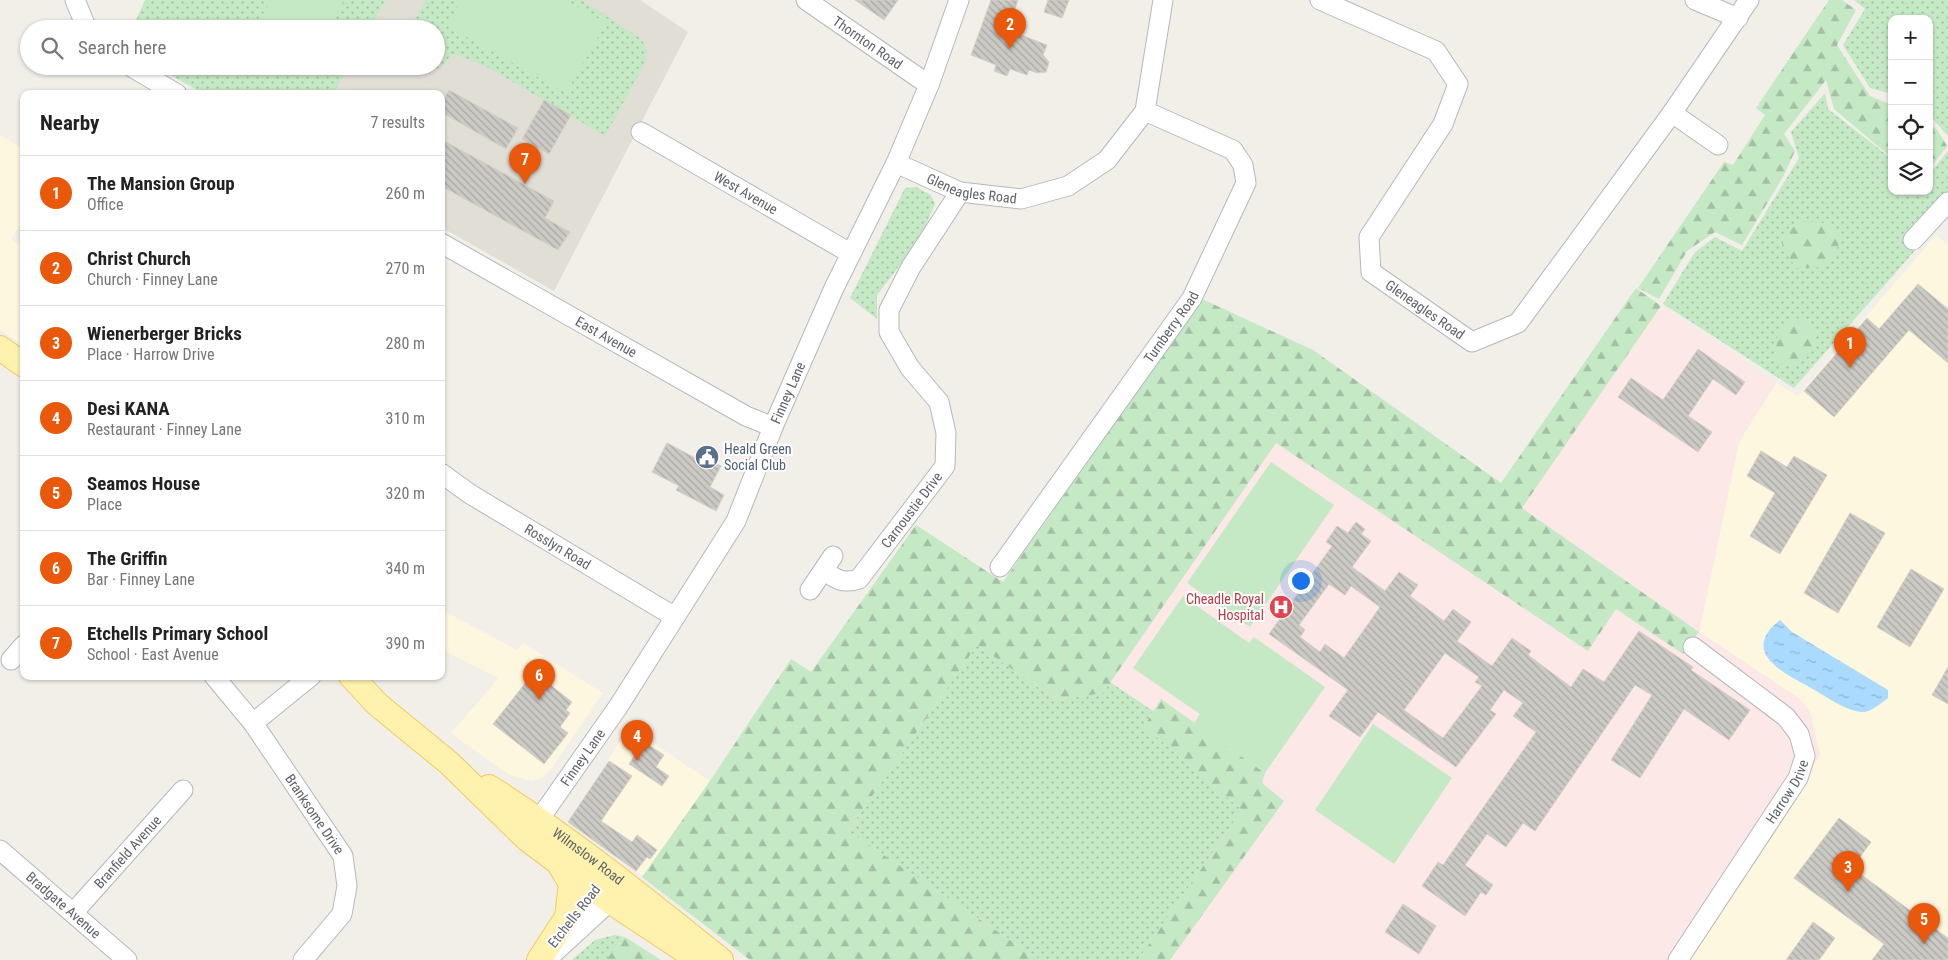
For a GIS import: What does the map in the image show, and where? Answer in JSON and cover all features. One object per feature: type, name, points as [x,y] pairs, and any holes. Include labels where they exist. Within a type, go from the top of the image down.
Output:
[{"type":"main road","points":[[0,348],[20,362]]},
{"type":"main road","name":"Wilmslow Road","points":[[355,680],[377,704],[449,763],[610,887],[700,960]]},
{"type":"main road","name":"Wilmslow Road","points":[[533,829],[560,865],[610,887],[721,960]]},
{"type":"main road","points":[[539,960],[567,917],[571,884],[560,865]]},
{"type":"street","points":[[75,0],[83,20]]},
{"type":"street","name":"Thornton Road","points":[[806,0],[929,85]]},
{"type":"street","name":"Finney Lane","points":[[533,829],[618,707],[736,521],[774,427],[850,253],[896,163],[929,85],[959,0]]},
{"type":"street","name":"Gleneagles Road","points":[[896,163],[960,192],[1021,199],[1068,186],[1107,160],[1145,111],[1163,0]]},
{"type":"street","name":"Gleneagles Road","points":[[1320,0],[1436,51],[1458,84],[1443,124],[1369,237],[1370,272],[1472,342],[1518,324],[1672,113],[1749,0]]},
{"type":"street","points":[[1696,0],[1738,18]]},
{"type":"street","points":[[145,75],[170,90]]},
{"type":"street","name":"Turnberry Road","points":[[1000,567],[1192,298],[1246,183],[1243,164],[1233,150],[1145,111]]},
{"type":"street","points":[[1672,113],[1718,145]]},
{"type":"street","name":"West Avenue","points":[[641,132],[850,253]]},
{"type":"street","name":"Carnoustie Drive","points":[[810,590],[829,563],[835,579],[848,582],[859,579],[945,466],[946,433],[939,402],[910,368],[888,332],[889,310],[911,267],[960,192]]},
{"type":"street","points":[[1913,240],[1948,202]]},
{"type":"street","name":"East Avenue","points":[[445,245],[746,416],[774,427]]},
{"type":"street","name":"Rosslyn Road","points":[[445,476],[470,494],[675,617]]},
{"type":"street","name":"Harrow Drive","points":[[1678,960],[1798,778],[1805,756],[1799,734],[1786,717],[1693,647]]},
{"type":"street","points":[[11,660],[20,650]]},
{"type":"street","name":"Branksome Drive","points":[[217,680],[254,723],[343,856],[347,886],[342,914],[304,960]]},
{"type":"street","points":[[254,723],[306,680]]},
{"type":"street","name":"Branfield Avenue","points":[[73,913],[184,790]]},
{"type":"street","name":"Bradgate Avenue","points":[[0,850],[127,960]]},
{"type":"street","name":"Etchells Road","points":[[539,960],[610,887]]},
{"type":"street","name":"Etchells Road","points":[[546,960],[610,887]]},
{"type":"shaded area","points":[[386,0],[640,0],[688,32],[554,291],[445,229],[445,90],[335,90],[344,75],[445,75],[445,20],[375,20]]},
{"type":"shaded area","points":[[0,135],[20,147],[20,225],[11,239],[20,245],[20,342],[0,329]]},
{"type":"shaded area","points":[[1936,235],[1948,245],[1948,960],[1686,960],[1800,699],[1699,632],[1739,442],[1776,383],[1798,396]]},
{"type":"shaded area","name":"Cheadle Royal Hospital","points":[[1636,288],[1776,383],[1739,442],[1699,632],[1800,699],[1810,712],[1820,754],[1806,780],[1686,960],[750,960],[642,877],[710,781],[791,659],[811,672],[916,525],[1003,582],[1202,299],[1313,350],[1501,483]]},
{"type":"shaded area","points":[[446,612],[517,650],[523,643],[603,693],[551,769],[543,777],[532,781],[508,774],[451,733],[499,678],[445,651]]},
{"type":"shaded area","points":[[629,727],[710,781],[643,876],[569,823]]},
{"type":"green space","points":[[145,0],[386,0],[375,20],[136,20]]},
{"type":"green space","points":[[271,0],[344,0],[333,20],[269,20],[262,16]]},
{"type":"green space","points":[[426,0],[582,0],[640,38],[646,50],[645,63],[605,136],[487,67],[457,55],[452,55],[445,63],[445,20],[415,20]]},
{"type":"green space","points":[[461,0],[565,0],[606,23],[566,93],[447,26]]},
{"type":"green space","points":[[1829,0],[1842,0],[1856,10],[1837,45],[1870,96],[1888,103],[1888,155],[1834,109],[1826,80],[1784,134],[1795,151],[1783,177],[1742,245],[1715,232],[1687,251],[1659,299],[1638,288],[1724,162],[1733,165],[1765,115],[1756,108]]},
{"type":"green space","points":[[1854,0],[1948,0],[1948,136],[1933,119],[1933,15],[1888,15],[1888,93],[1870,88],[1843,45],[1865,9]]},
{"type":"green space","points":[[171,75],[344,75],[335,90],[197,90]]},
{"type":"green space","points":[[1825,93],[1828,109],[1888,156],[1888,195],[1933,195],[1933,169],[1948,151],[1948,213],[1794,388],[1663,304],[1695,252],[1715,237],[1742,251],[1799,158],[1791,132]]},
{"type":"green space","points":[[1933,126],[1938,131],[1947,146],[1933,165]]},
{"type":"green space","points":[[916,187],[931,195],[935,204],[919,240],[877,295],[877,319],[850,298],[905,188]]},
{"type":"green space","points":[[1802,221],[1825,223],[1843,237],[1826,267],[1796,268],[1782,246],[1785,233]]},
{"type":"green space","points":[[1636,288],[1661,306],[1522,508],[1699,632],[1683,654],[1616,609],[1588,651],[1276,443],[1103,693],[1057,700],[977,645],[848,831],[1040,960],[750,960],[642,877],[710,781],[791,659],[811,672],[916,525],[1003,582],[1202,299],[1313,350],[1501,483]]},
{"type":"green space","points":[[1792,316],[1816,327],[1813,350],[1795,367],[1774,361],[1778,333]]},
{"type":"green space","points":[[1271,462],[1334,505],[1250,627],[1187,583]]},
{"type":"green space","points":[[1183,596],[1249,643],[1254,637],[1325,687],[1265,773],[1194,723],[1200,714],[1133,668]]},
{"type":"green space","points":[[977,645],[1057,700],[1103,693],[1110,682],[1153,711],[1144,726],[1242,810],[1138,960],[1040,960],[848,831]]},
{"type":"green space","points":[[1161,699],[1265,773],[1262,783],[1284,801],[1170,960],[1138,960],[1242,810],[1144,726]]},
{"type":"green space","points":[[1373,724],[1452,778],[1394,864],[1315,810]]},
{"type":"green space","points":[[614,935],[625,937],[606,960],[572,960],[595,940]]},
{"type":"green space","points":[[625,937],[661,960],[606,960]]},
{"type":"water","points":[[1780,620],[1792,632],[1888,690],[1888,698],[1868,711],[1855,711],[1836,703],[1791,677],[1771,661],[1765,652],[1764,643],[1768,632]]},
{"type":"building","points":[[855,0],[898,0],[884,20]]},
{"type":"building","points":[[991,0],[1018,0],[1008,30],[1047,45],[1043,55],[1049,62],[1046,72],[1037,73],[1029,70],[1027,75],[1010,69],[1007,76],[994,71],[996,65],[971,55]]},
{"type":"building","points":[[1048,0],[1069,0],[1062,18],[1044,12]]},
{"type":"building","points":[[449,90],[518,128],[506,149],[445,114],[445,97]]},
{"type":"building","points":[[544,100],[571,115],[549,154],[522,139]]},
{"type":"building","points":[[445,141],[554,201],[545,218],[570,232],[558,250],[445,188]]},
{"type":"building","points":[[1918,284],[1948,309],[1948,363],[1909,330],[1834,417],[1804,391],[1867,318],[1879,329]]},
{"type":"building","points":[[1698,349],[1745,382],[1736,395],[1713,379],[1688,416],[1712,432],[1698,452],[1618,397],[1631,378],[1663,400]]},
{"type":"building","points":[[667,443],[707,464],[709,460],[721,466],[710,487],[724,495],[716,511],[676,490],[679,486],[652,472]]},
{"type":"building","points":[[1761,451],[1787,467],[1794,456],[1827,475],[1780,554],[1750,536],[1775,493],[1747,476]]},
{"type":"building","points":[[1850,513],[1885,533],[1838,613],[1804,593]]},
{"type":"building","points":[[1356,522],[1365,529],[1361,534],[1371,541],[1352,567],[1385,591],[1399,572],[1418,585],[1410,596],[1444,621],[1453,609],[1471,622],[1457,641],[1492,666],[1512,638],[1531,651],[1528,655],[1571,687],[1583,669],[1604,682],[1639,631],[1693,667],[1691,670],[1750,710],[1729,740],[1684,709],[1640,778],[1611,760],[1652,695],[1635,685],[1535,831],[1523,823],[1506,847],[1487,834],[1465,865],[1493,885],[1486,895],[1481,892],[1465,916],[1422,886],[1438,862],[1443,865],[1536,732],[1513,716],[1523,703],[1504,690],[1490,710],[1496,714],[1456,767],[1378,712],[1360,737],[1329,716],[1348,690],[1269,634],[1332,546],[1326,542],[1337,526],[1348,533]],"holes":[[[1329,584],[1345,595],[1351,586],[1380,607],[1344,658],[1325,644],[1320,652],[1300,637],[1305,630],[1299,625]],[[1445,653],[1479,677],[1475,682],[1482,686],[1443,738],[1404,710]]]},
{"type":"building","points":[[1911,569],[1944,589],[1910,647],[1877,627]]},
{"type":"building","points":[[1948,667],[1948,704],[1932,695]]},
{"type":"building","points":[[534,672],[572,702],[566,710],[570,713],[560,727],[568,733],[544,764],[493,724]]},
{"type":"building","points":[[644,742],[664,755],[656,767],[669,776],[662,786],[629,764]]},
{"type":"building","points":[[609,761],[632,776],[601,821],[632,842],[637,835],[657,850],[650,859],[647,857],[636,871],[568,822]]},
{"type":"building","points":[[1839,818],[1871,842],[1852,868],[1948,938],[1948,960],[1872,960],[1884,944],[1794,878]]},
{"type":"building","points":[[1403,904],[1436,926],[1419,954],[1385,932]]},
{"type":"building","points":[[1813,922],[1835,938],[1819,960],[1786,960]]},
{"type":"place","name":"Christ Church","points":[[1010,49]]},
{"type":"place","name":"Etchells Primary School","points":[[525,184]]},
{"type":"place","name":"The Mansion Group","points":[[1850,368]]},
{"type":"place","name":"Heald Green Social Club","points":[[707,457]]},
{"type":"place","name":"Cheadle Royal Hospital","points":[[1281,607]]},
{"type":"place","name":"The Griffin","points":[[539,700]]},
{"type":"place","name":"Desi KANA","points":[[637,761]]},
{"type":"place","name":"Wienerberger Bricks","points":[[1848,892]]},
{"type":"place","name":"Seamos House","points":[[1924,944]]}]
